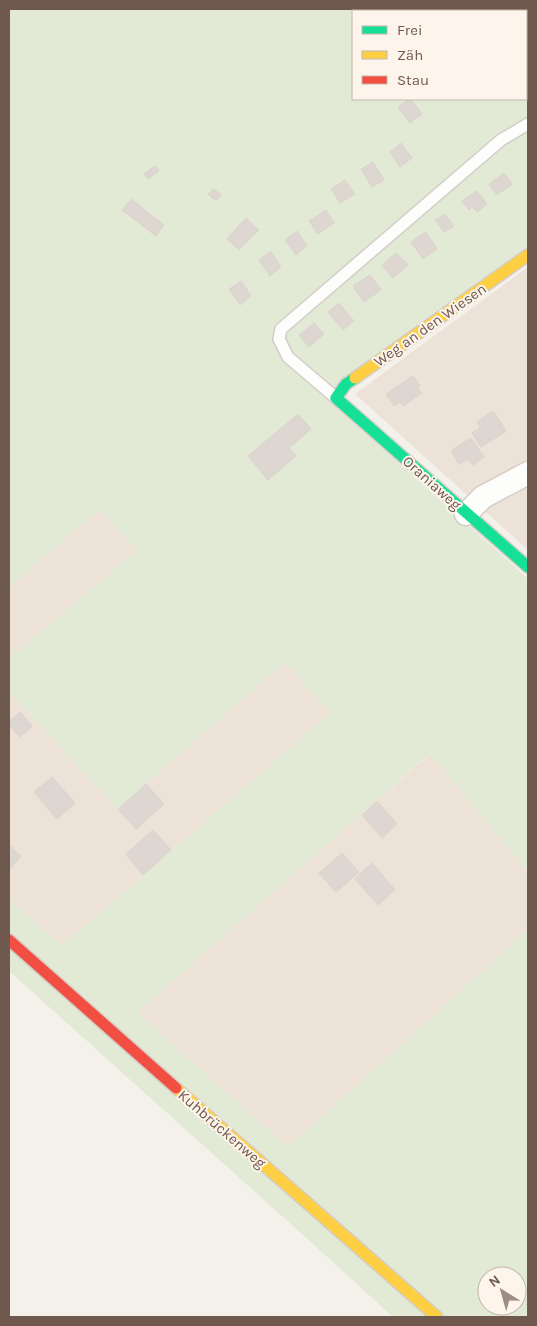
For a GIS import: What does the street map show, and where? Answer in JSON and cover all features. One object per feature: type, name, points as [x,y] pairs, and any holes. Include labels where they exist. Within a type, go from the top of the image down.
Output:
[{"type":"street","name":"Weg an den Wiesen","points":[[336,398],[346,384],[528,255]]},
{"type":"street","name":"Oraniaweg","points":[[336,398],[528,567]]},
{"type":"street","points":[[466,514],[483,497],[528,472]]},
{"type":"street","name":"Kuhbrückenweg","points":[[9,940],[437,1317]]},
{"type":"lane","points":[[336,398],[288,357],[279,339],[281,329],[501,140],[528,124]]},
{"type":"shaded area","points":[[528,267],[528,550],[355,394]]},
{"type":"shaded area","points":[[100,509],[137,550],[9,659],[9,587]]},
{"type":"shaded area","points":[[285,662],[330,713],[62,947],[9,899],[9,691],[117,809]]},
{"type":"shaded area","points":[[431,753],[528,872],[528,930],[288,1147],[136,1013]]},
{"type":"green space","points":[[9,9],[528,9],[528,247],[324,396],[528,579],[528,872],[430,753],[137,1013],[288,1147],[528,930],[528,1317],[393,1317],[9,971],[9,899],[62,946],[330,713],[285,662],[117,809],[9,691],[9,659],[137,550],[100,509],[9,587]]},
{"type":"building","points":[[408,100],[412,100],[422,114],[410,123],[398,107]]},
{"type":"building","points":[[401,143],[412,158],[400,167],[390,152]]},
{"type":"building","points":[[373,162],[384,180],[372,187],[361,169]]},
{"type":"building","points":[[155,166],[159,171],[148,179],[144,174]]},
{"type":"building","points":[[504,173],[512,184],[497,195],[489,184]]},
{"type":"building","points":[[345,180],[355,194],[340,203],[331,189]]},
{"type":"building","points":[[214,189],[221,195],[216,201],[208,194]]},
{"type":"building","points":[[477,191],[487,204],[477,212],[472,207],[469,210],[462,201]]},
{"type":"building","points":[[131,199],[164,225],[156,236],[122,210]]},
{"type":"building","points":[[326,210],[334,223],[318,234],[309,221]]},
{"type":"building","points":[[445,214],[454,226],[444,232],[435,220]]},
{"type":"building","points":[[246,218],[259,230],[239,250],[227,239]]},
{"type":"building","points":[[297,231],[307,246],[296,255],[285,240]]},
{"type":"building","points":[[426,232],[437,249],[423,259],[411,242]]},
{"type":"building","points":[[271,251],[281,267],[270,276],[259,260]]},
{"type":"building","points":[[396,253],[408,265],[393,278],[382,265]]},
{"type":"building","points":[[370,275],[381,290],[364,302],[353,286]]},
{"type":"building","points":[[241,281],[251,296],[240,305],[229,289]]},
{"type":"building","points":[[339,303],[354,321],[343,330],[328,312]]},
{"type":"building","points":[[314,323],[324,334],[309,347],[299,335]]},
{"type":"building","points":[[413,376],[420,386],[417,387],[422,393],[403,406],[400,402],[394,406],[386,394]]},
{"type":"building","points":[[493,411],[506,431],[481,447],[472,433],[480,428],[477,422]]},
{"type":"building","points":[[298,414],[311,429],[289,448],[296,456],[268,480],[248,456]]},
{"type":"building","points":[[471,438],[484,457],[473,465],[468,459],[459,464],[451,451]]},
{"type":"building","points":[[20,712],[32,726],[20,737],[9,725],[9,721]]},
{"type":"building","points":[[52,777],[75,803],[57,819],[34,792]]},
{"type":"building","points":[[146,784],[164,804],[136,829],[118,809]]},
{"type":"building","points":[[377,801],[397,824],[382,838],[362,815]]},
{"type":"building","points":[[153,830],[171,850],[143,875],[126,854]]},
{"type":"building","points":[[9,845],[21,856],[9,870]]},
{"type":"building","points":[[342,853],[359,872],[336,892],[319,873]]},
{"type":"building","points":[[372,863],[395,890],[378,905],[355,879]]},
{"type":"traffic: fast","points":[[355,378],[346,384],[336,398],[528,567]]},
{"type":"traffic: slow","points":[[355,378],[528,255]]},
{"type":"traffic: slow","points":[[176,1088],[437,1317]]},
{"type":"traffic: jam","points":[[9,940],[176,1088]]}]
